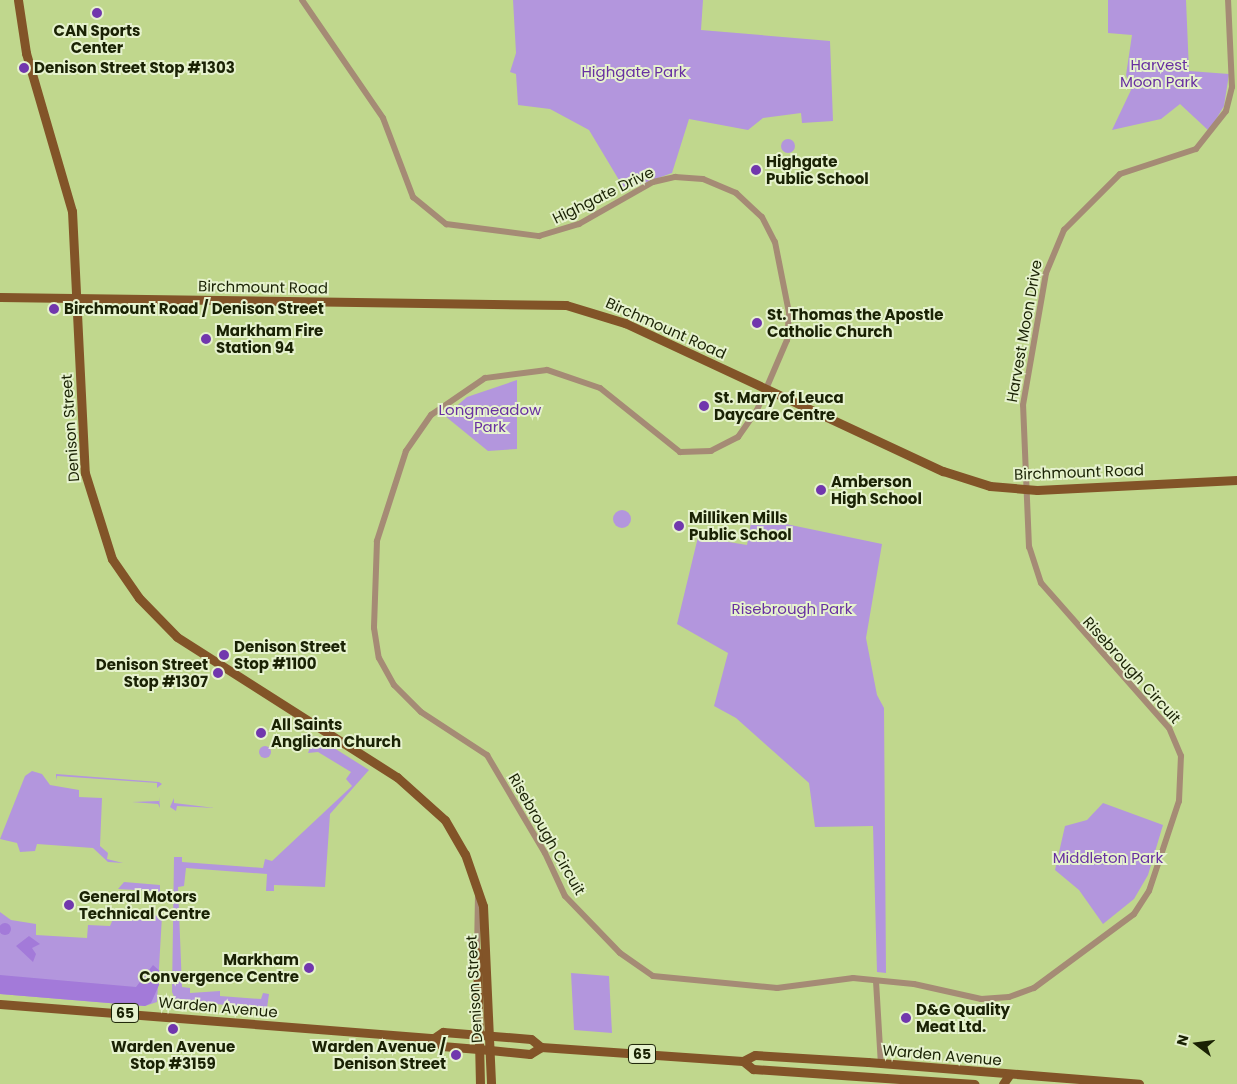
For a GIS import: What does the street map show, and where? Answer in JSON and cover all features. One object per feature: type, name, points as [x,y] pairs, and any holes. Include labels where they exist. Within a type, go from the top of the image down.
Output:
[{"type":"main road","name":"Denison Street","points":[[18,0],[26,52],[68,185],[79,296],[85,473],[103,538],[124,578],[158,620],[187,644],[425,798],[455,834],[483,906],[491,1084]]},
{"type":"main road","name":"Birchmount Road","points":[[0,297],[79,296],[566,305],[625,323],[960,478],[1026,490],[1237,480]]},
{"type":"main road","name":"Denison Street","points":[[477,952],[480,1084]]},
{"type":"main road","name":"Warden Avenue","points":[[0,1004],[434,1038],[443,1032],[531,1039],[541,1046],[744,1061],[754,1069],[881,1080],[974,1084]]},
{"type":"main road","name":"Warden Avenue","points":[[434,1038],[442,1046],[530,1054],[541,1046]]},
{"type":"main road","name":"Warden Avenue","points":[[744,1061],[754,1055],[1139,1084]]},
{"type":"main road","points":[[1003,1084],[1009,1075]]},
{"type":"street","name":"Highgate Drive","points":[[302,0],[383,118],[413,197],[446,224],[539,236],[578,224],[640,187],[674,177],[714,182],[744,199],[762,216],[775,242],[789,313],[787,340],[768,388]]},
{"type":"street","name":"Harvest Moon Drive","points":[[1026,490],[1023,405],[1055,245],[1092,198],[1120,174],[1196,149],[1220,122],[1235,87],[1228,0]]},
{"type":"street","name":"Risebrough Circuit","points":[[768,388],[738,437],[700,453],[670,447],[614,397],[563,374],[511,371],[467,387],[431,415],[406,451],[377,541],[375,640],[379,658],[403,696],[487,755],[565,896],[636,966],[653,976],[720,986],[777,988],[843,979],[930,986],[981,999],[1009,997],[1034,988],[1134,914],[1149,891],[1172,822],[1183,772],[1175,738],[1041,583],[1029,547],[1026,490]]},
{"type":"street","name":"Denison Street","points":[[477,952],[478,894]]},
{"type":"street","points":[[876,981],[881,1064]]},
{"type":"green space","name":"Highgate Park","points":[[513,0],[703,0],[701,30],[830,41],[833,121],[802,123],[801,113],[763,118],[748,130],[689,119],[672,173],[625,190],[589,130],[550,109],[518,105],[516,74],[510,72],[516,53]]},
{"type":"green space","name":"Harvest Moon Park","points":[[1108,0],[1186,0],[1189,71],[1229,74],[1224,106],[1209,131],[1180,104],[1161,119],[1112,130],[1131,90],[1126,75],[1132,35],[1108,33]]},
{"type":"green space","points":[[785,139],[791,139],[795,146],[791,153],[785,153],[781,149],[781,143]]},
{"type":"green space","name":"Longmeadow Park","points":[[517,380],[517,449],[488,451],[445,416],[467,397]]},
{"type":"green space","points":[[618,510],[626,510],[631,515],[629,526],[618,528],[613,523],[613,515]]},
{"type":"green space","name":"Risebrough Park","points":[[752,517],[882,544],[866,638],[877,695],[884,708],[886,973],[877,972],[873,826],[815,827],[809,783],[736,718],[714,706],[728,653],[677,624],[698,537],[747,545]]},
{"type":"green space","points":[[315,736],[369,770],[330,814],[325,887],[274,885],[274,891],[266,891],[267,874],[186,868],[184,886],[178,887],[182,987],[190,988],[190,993],[220,991],[220,996],[261,999],[263,993],[269,994],[267,1008],[176,1001],[172,992],[174,857],[182,857],[182,862],[263,868],[265,859],[272,861],[352,786],[346,779],[351,772],[318,752],[308,753],[311,745],[306,739]]},
{"type":"green space","points":[[265,746],[271,752],[265,758],[259,752]]},
{"type":"green space","points":[[32,771],[42,774],[50,785],[79,790],[79,797],[102,798],[100,846],[108,853],[107,859],[123,863],[108,862],[93,848],[37,844],[35,851],[20,852],[17,843],[0,839],[25,776]]},
{"type":"green space","points":[[56,774],[159,782],[162,784],[157,788],[157,783],[57,776],[56,780]]},
{"type":"green space","points":[[159,797],[160,808],[158,804],[132,802],[159,801]]},
{"type":"green space","points":[[174,798],[174,803],[215,808],[177,806],[176,811],[170,807]]},
{"type":"green space","name":"Middleton Park","points":[[1103,803],[1163,825],[1148,875],[1134,899],[1103,924],[1079,890],[1055,870],[1065,826],[1087,820]]},
{"type":"green space","points":[[124,882],[160,885],[160,898],[154,897],[154,891],[118,889]]},
{"type":"green space","points":[[0,912],[11,920],[36,924],[36,935],[87,938],[88,925],[110,926],[116,912],[162,916],[157,1002],[145,1006],[0,994]]},
{"type":"green space","points":[[571,973],[609,976],[612,1033],[574,1030]]},
{"type":"shaded area","points":[[3,923],[7,923],[11,929],[7,935],[3,935],[-1,931],[-1,927]]},
{"type":"shaded area","points":[[29,936],[40,944],[32,948],[36,954],[33,962],[16,946]]},
{"type":"shaded area","points":[[153,965],[161,972],[159,985],[151,1003],[145,1006],[0,994],[0,975],[136,987]]},
{"type":"place","name":"CAN Sports Center","points":[[97,13]]},
{"type":"place","name":"Denison Street Stop #1303","points":[[24,68]]},
{"type":"place","name":"Highgate Public School","points":[[756,170]]},
{"type":"place","name":"Birchmount Road / Denison Street","points":[[54,309]]},
{"type":"place","name":"St. Thomas the Apostle Catholic Church","points":[[757,323]]},
{"type":"place","name":"Markham Fire Station 94","points":[[206,339]]},
{"type":"place","name":"St. Mary of Leuca Daycare Centre","points":[[704,406]]},
{"type":"place","name":"Amberson High School","points":[[821,490]]},
{"type":"place","name":"Milliken Mills Public School","points":[[679,526]]},
{"type":"place","name":"Denison Street Stop #1100","points":[[224,655]]},
{"type":"place","name":"Denison Street Stop #1307","points":[[218,673]]},
{"type":"place","name":"All Saints Anglican Church","points":[[261,733]]},
{"type":"place","name":"General Motors Technical Centre","points":[[69,905]]},
{"type":"place","name":"Markham Convergence Centre","points":[[309,968]]},
{"type":"place","name":"D&G Quality Meat Ltd.","points":[[906,1018]]},
{"type":"place","name":"Warden Avenue Stop #3159","points":[[173,1029]]},
{"type":"place","name":"Warden Avenue / Denison Street","points":[[456,1055]]}]
